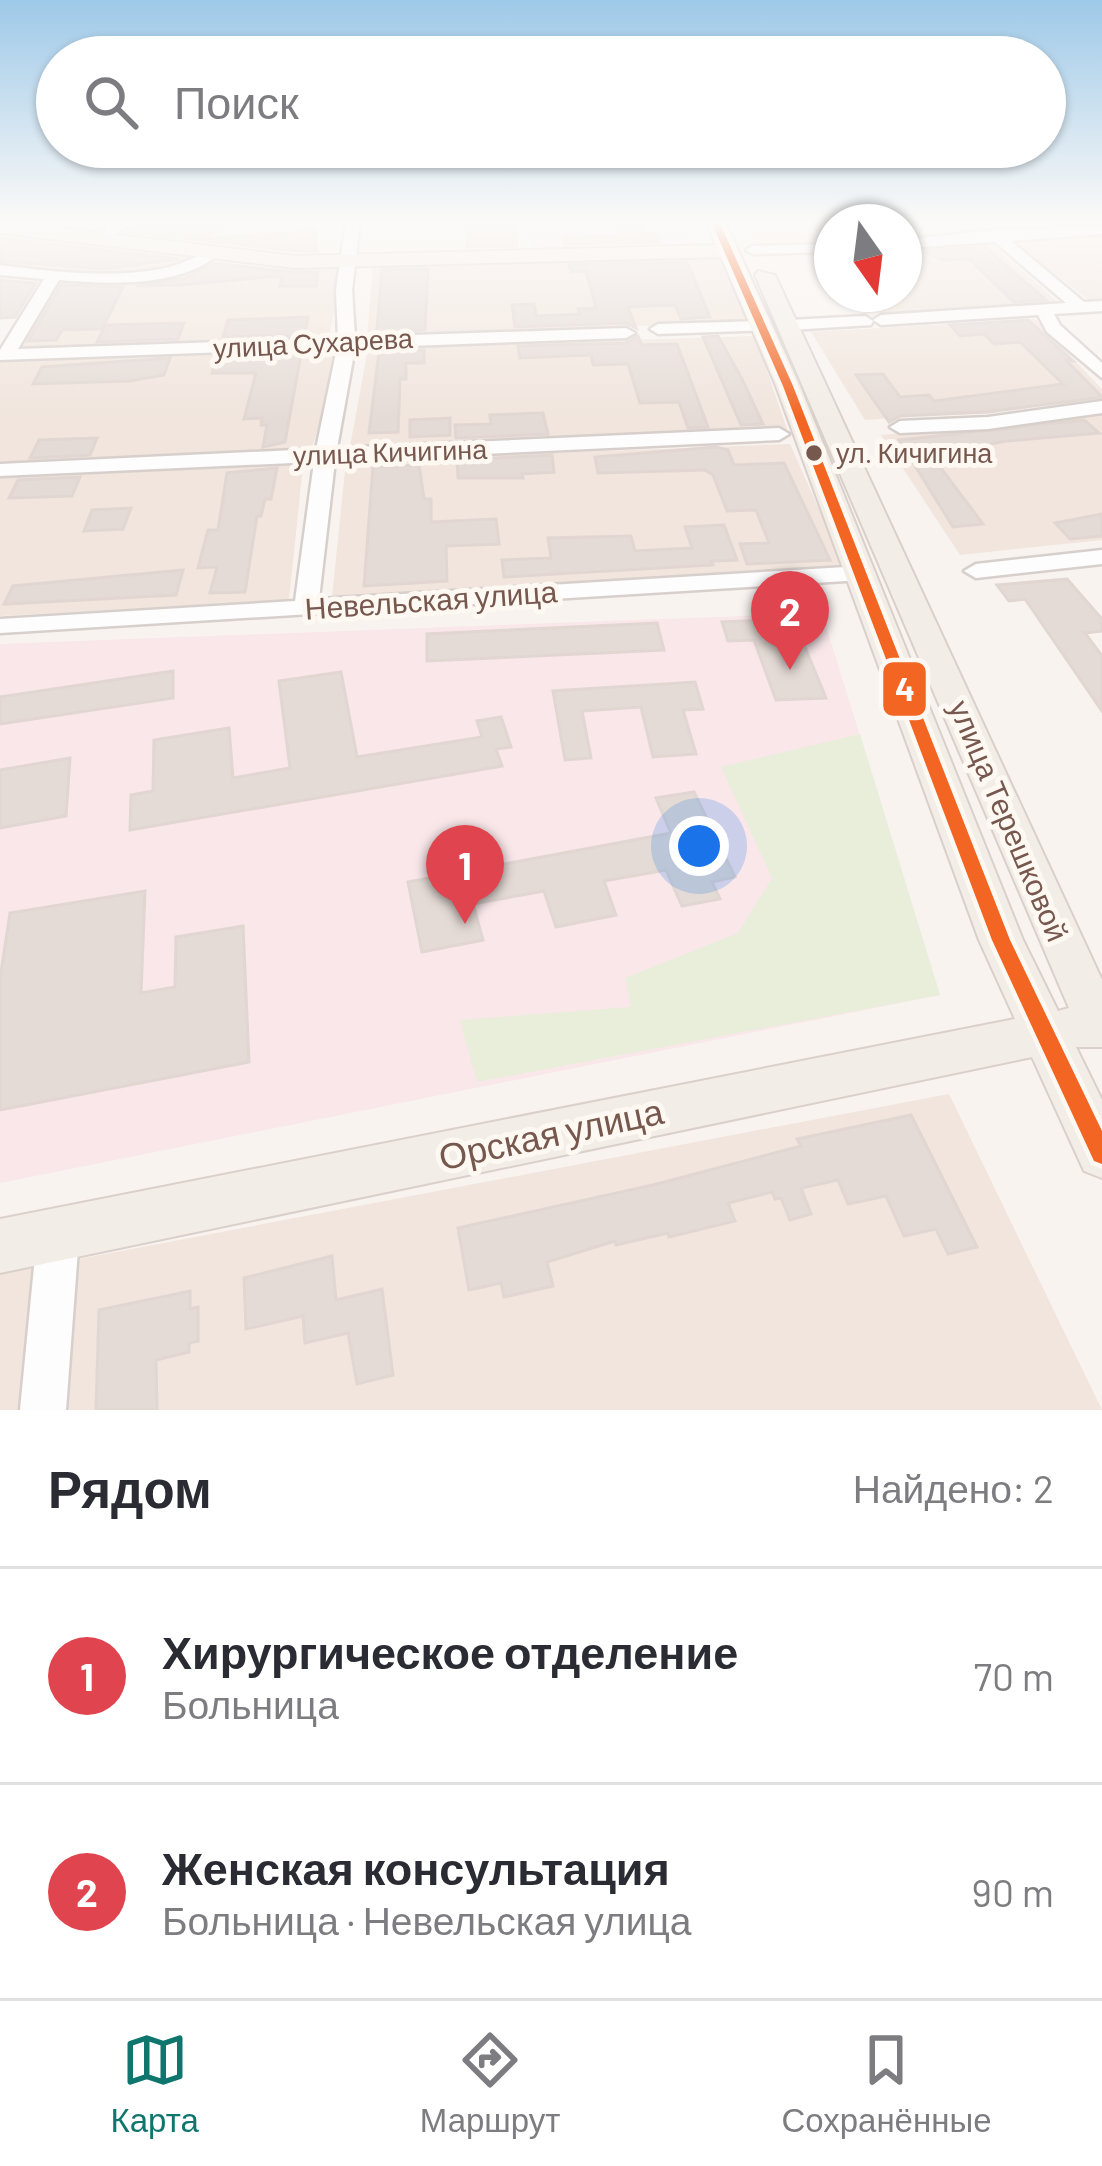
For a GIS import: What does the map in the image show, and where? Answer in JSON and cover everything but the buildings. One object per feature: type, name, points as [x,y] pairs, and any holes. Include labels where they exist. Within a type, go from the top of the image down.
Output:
[{"type":"main road","name":"улица Терешковой","points":[[760,287],[1101,1024]]},
{"type":"main road","name":"улица Терешковой","points":[[776,325],[862,573],[1000,940],[1102,1154]]},
{"type":"main road","name":"Орская улица","points":[[0,1246],[1101,1024]]},
{"type":"street","points":[[3,356],[47,287]]},
{"type":"street","points":[[306,609],[325,456],[347,341],[346,287]]},
{"type":"street","points":[[1056,287],[1082,309]]},
{"type":"street","points":[[658,329],[1102,307]]},
{"type":"street","points":[[1045,312],[1053,328],[1102,373]]},
{"type":"street","name":"улица Сухарева","points":[[3,356],[626,333]]},
{"type":"street","points":[[900,427],[988,423],[1102,407]]},
{"type":"street","name":"улица Кичигина","points":[[0,470],[779,434]]},
{"type":"street","points":[[976,571],[1102,557]]},
{"type":"street","name":"Невельская улица","points":[[0,626],[862,573]]},
{"type":"street","points":[[44,1410],[58,1236]]},
{"type":"shaded area","points":[[52,287],[338,287],[329,338],[16,349]]},
{"type":"shaded area","points":[[371,287],[734,287],[749,322],[367,336]]},
{"type":"shaded area","points":[[922,287],[1041,287],[1062,305],[922,311]]},
{"type":"shaded area","points":[[1072,287],[1102,287],[1102,301],[1091,302]]},
{"type":"shaded area","points":[[1035,319],[1102,389],[1102,401],[865,420],[811,332]]},
{"type":"shaded area","points":[[755,336],[787,429],[350,447],[368,348]]},
{"type":"shaded area","points":[[342,350],[311,451],[0,464],[0,361]]},
{"type":"shaded area","points":[[1102,414],[1102,540],[960,555],[881,435]]},
{"type":"shaded area","points":[[790,444],[845,568],[332,597],[346,461]]},
{"type":"shaded area","points":[[303,465],[289,600],[0,616],[0,477]]},
{"type":"shaded area","points":[[822,613],[940,995],[0,1183],[0,644]]},
{"type":"shaded area","points":[[949,1094],[1102,1410],[0,1410],[0,1274]]},
{"type":"green space","points":[[860,734],[940,995],[477,1082],[460,1020],[631,1007],[625,978],[738,933],[772,878],[721,767]]},
{"type":"transit line","name":"4","points":[[744,287],[788,386],[1001,940],[1102,1154]]},
{"type":"place","name":"ул. Кичигина","points":[[814,453]]},
{"type":"place","name":"Женская консультация","points":[[790,670]]},
{"type":"place","name":"Хирургическое отделение","points":[[465,924]]}]
